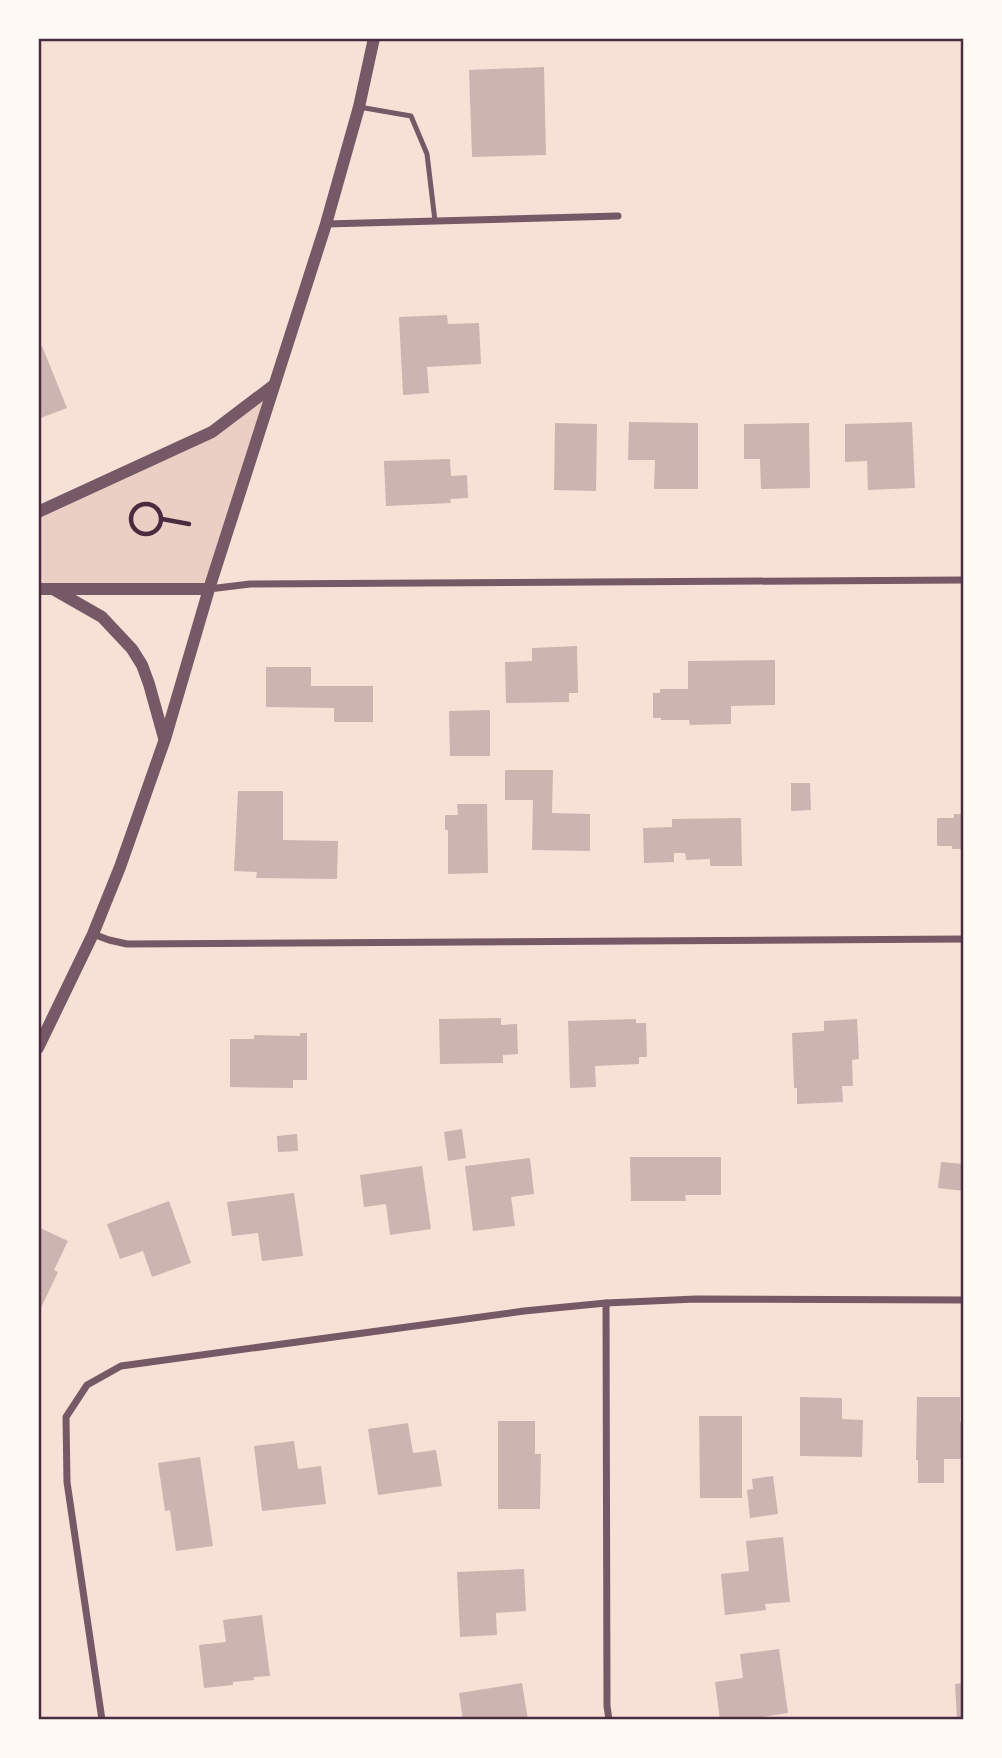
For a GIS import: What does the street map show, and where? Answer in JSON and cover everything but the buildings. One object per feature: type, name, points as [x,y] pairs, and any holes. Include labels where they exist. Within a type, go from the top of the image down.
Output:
[{"type":"street","points":[[38,1048],[93,934],[120,867],[165,739],[209,589],[326,224],[359,107],[374,38]]},
{"type":"street","points":[[326,224],[618,216]]},
{"type":"street","points":[[38,512],[212,432],[274,385]]},
{"type":"street","points":[[38,589],[209,589],[250,584],[964,580]]},
{"type":"street","points":[[52,589],[102,617],[132,649],[149,684],[165,739]]},
{"type":"street","points":[[93,934],[127,944],[964,939]]},
{"type":"street","points":[[102,1720],[67,1482],[66,1417],[87,1385],[121,1366],[524,1311],[606,1303],[696,1298],[964,1300]]},
{"type":"street","points":[[606,1303],[609,1720]]},
{"type":"lane","points":[[359,107],[411,116],[427,154],[435,221]]},
{"type":"path","points":[[143,504],[158,509],[162,519],[156,532],[147,535],[134,529],[131,520],[134,510],[143,504]]},
{"type":"path","points":[[162,519],[189,524]]},
{"type":"shaded area","points":[[271,390],[208,586],[39,587],[38,514],[211,436]]}]
